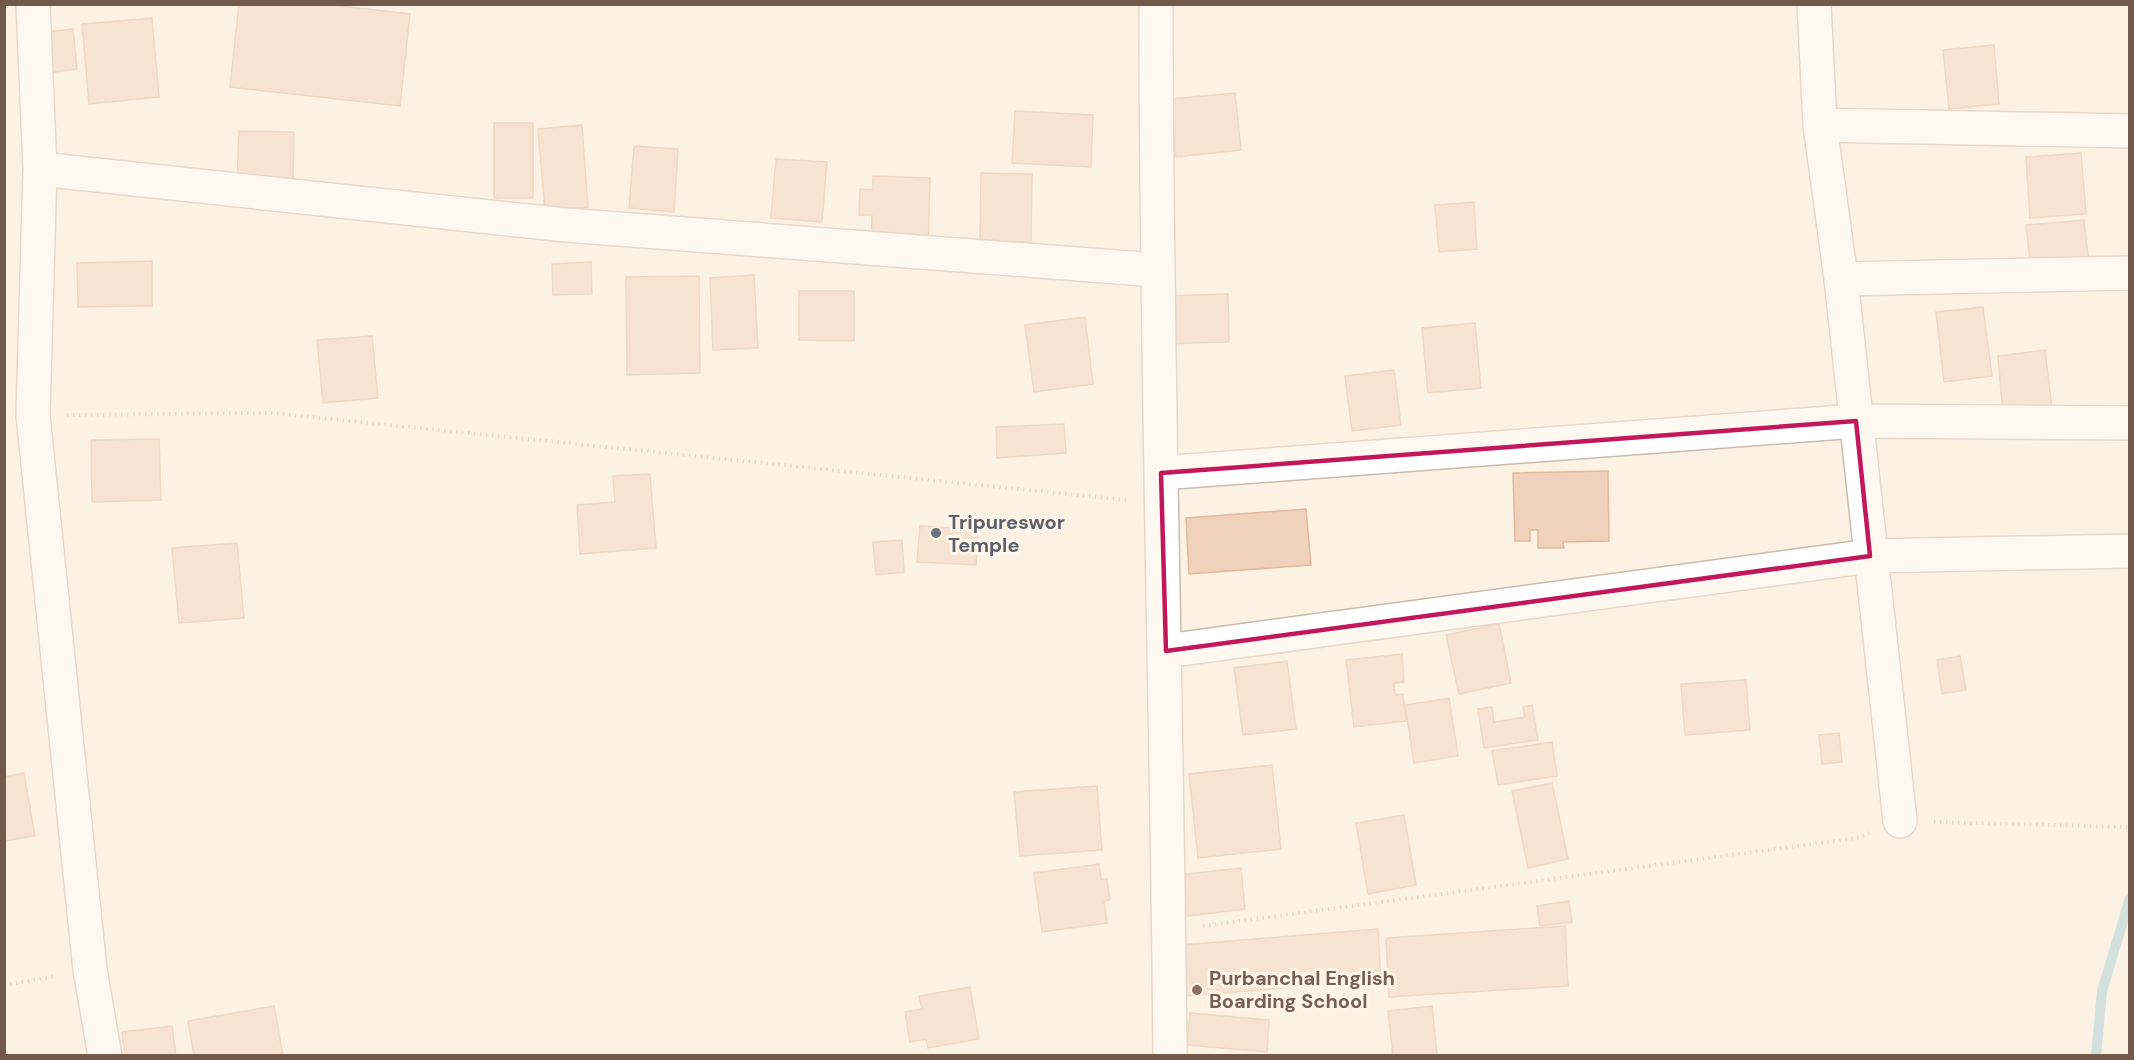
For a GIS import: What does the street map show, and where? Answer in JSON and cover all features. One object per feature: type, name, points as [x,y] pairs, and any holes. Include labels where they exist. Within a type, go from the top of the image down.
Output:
[{"type":"street","points":[[33,4],[40,169],[33,415],[90,970],[105,1056]]},
{"type":"street","points":[[1156,4],[1156,270],[1166,651],[1170,1056]]},
{"type":"street","points":[[1814,4],[1820,124],[1841,279],[1900,821]]},
{"type":"street","points":[[1820,124],[2130,131]]},
{"type":"street","points":[[40,169],[566,225],[1156,270]]},
{"type":"street","points":[[1841,279],[2130,273]]},
{"type":"street","points":[[1162,488],[1856,421],[2130,423]]},
{"type":"street","points":[[1166,651],[1870,556],[2130,551]]},
{"type":"path","points":[[33,415],[272,413],[1162,488]]},
{"type":"path","points":[[1169,930],[1857,838],[1900,821],[2130,827]]},
{"type":"path","points":[[4,985],[90,970]]},
{"type":"highlighted area","points":[[1856,421],[1870,556],[1166,651],[1161,473]]},
{"type":"building","points":[[239,4],[324,4],[410,14],[400,106],[230,87]]},
{"type":"building","points":[[152,18],[159,97],[89,104],[82,24]]},
{"type":"building","points":[[73,29],[77,69],[39,74],[35,33]]},
{"type":"building","points":[[1994,45],[1999,104],[1949,109],[1943,50]]},
{"type":"building","points":[[1235,93],[1241,150],[1176,157],[1170,99]]},
{"type":"building","points":[[1015,111],[1093,115],[1091,167],[1012,163]]},
{"type":"building","points":[[494,123],[533,123],[533,198],[494,198]]},
{"type":"building","points":[[582,125],[588,207],[545,211],[538,129]]},
{"type":"building","points":[[239,131],[294,132],[293,184],[237,182]]},
{"type":"building","points":[[634,146],[678,149],[674,212],[629,208]]},
{"type":"building","points":[[2081,153],[2086,214],[2030,218],[2026,157]]},
{"type":"building","points":[[776,159],[827,162],[822,222],[771,218]]},
{"type":"building","points":[[981,173],[1032,174],[1031,242],[980,241]]},
{"type":"building","points":[[873,176],[930,178],[928,247],[871,245],[872,215],[859,215],[860,189],[873,190]]},
{"type":"building","points":[[1474,202],[1477,249],[1439,252],[1435,205]]},
{"type":"building","points":[[2084,220],[2089,263],[2031,269],[2026,225]]},
{"type":"building","points":[[152,261],[152,306],[78,307],[77,263]]},
{"type":"building","points":[[591,262],[592,294],[553,295],[552,264]]},
{"type":"building","points":[[754,275],[758,348],[713,350],[710,278]]},
{"type":"building","points":[[699,276],[700,373],[627,375],[626,277]]},
{"type":"building","points":[[799,291],[854,291],[854,341],[799,340]]},
{"type":"building","points":[[1228,294],[1229,342],[1161,344],[1159,296]]},
{"type":"building","points":[[1983,307],[1992,376],[1944,382],[1936,312]]},
{"type":"building","points":[[1085,317],[1093,384],[1034,392],[1025,325]]},
{"type":"building","points":[[1475,323],[1481,388],[1428,393],[1422,328]]},
{"type":"building","points":[[372,336],[378,398],[323,403],[317,340]]},
{"type":"building","points":[[2045,350],[2052,408],[2003,414],[1998,356]]},
{"type":"building","points":[[1394,370],[1401,425],[1352,431],[1345,376]]},
{"type":"building","points":[[1064,424],[1066,453],[997,458],[996,427]]},
{"type":"building","points":[[159,439],[161,500],[92,502],[91,440]]},
{"type":"building","points":[[1608,471],[1609,541],[1563,542],[1564,548],[1538,548],[1538,530],[1530,530],[1530,541],[1515,541],[1513,473]]},
{"type":"building","points":[[650,474],[656,548],[580,554],[577,505],[615,502],[613,476]]},
{"type":"building","points":[[1306,509],[1311,565],[1189,574],[1186,518]]},
{"type":"building","points":[[956,522],[979,523],[976,565],[917,562],[920,526],[955,528]]},
{"type":"building","points":[[902,540],[904,572],[876,575],[873,542]]},
{"type":"building","points":[[237,543],[244,618],[179,623],[172,548]]},
{"type":"building","points":[[1499,624],[1511,683],[1459,694],[1446,635]]},
{"type":"building","points":[[1402,654],[1404,682],[1394,683],[1395,695],[1403,694],[1406,721],[1354,727],[1346,660]]},
{"type":"building","points":[[1960,656],[1966,690],[1942,694],[1937,660]]},
{"type":"building","points":[[1287,661],[1296,729],[1243,735],[1234,668]]},
{"type":"building","points":[[1746,680],[1750,730],[1685,735],[1681,684]]},
{"type":"building","points":[[1449,698],[1458,756],[1414,763],[1405,705]]},
{"type":"building","points":[[1532,705],[1538,740],[1484,748],[1478,709],[1492,707],[1494,722],[1525,717],[1523,707]]},
{"type":"building","points":[[1839,733],[1842,762],[1822,764],[1819,735]]},
{"type":"building","points":[[1552,742],[1557,776],[1498,785],[1492,751]]},
{"type":"building","points":[[1272,765],[1281,849],[1198,858],[1189,774]]},
{"type":"building","points":[[24,773],[35,836],[4,841],[4,777]]},
{"type":"building","points":[[1552,783],[1568,859],[1528,868],[1512,791]]},
{"type":"building","points":[[1097,786],[1102,850],[1020,856],[1014,792]]},
{"type":"building","points":[[1404,815],[1416,885],[1368,894],[1356,823]]},
{"type":"building","points":[[1099,864],[1101,879],[1107,879],[1110,900],[1104,901],[1107,923],[1042,932],[1034,873]]},
{"type":"building","points":[[1241,868],[1245,909],[1173,918],[1168,876]]},
{"type":"building","points":[[1569,901],[1572,922],[1540,926],[1537,906]]},
{"type":"building","points":[[1565,926],[1568,986],[1389,997],[1386,938]]},
{"type":"building","points":[[1378,929],[1381,980],[1173,997],[1169,946]]},
{"type":"building","points":[[970,987],[979,1039],[928,1048],[926,1039],[910,1042],[905,1012],[922,1009],[919,996]]},
{"type":"building","points":[[274,1006],[283,1056],[194,1056],[188,1021]]},
{"type":"building","points":[[1432,1006],[1437,1056],[1393,1056],[1388,1011]]},
{"type":"building","points":[[1190,1013],[1269,1020],[1267,1052],[1187,1045]]},
{"type":"building","points":[[172,1026],[176,1056],[125,1056],[122,1032]]},
{"type":"waterway","points":[[2096,1056],[2102,991],[2130,898]]},
{"type":"place","name":"Tripureswor Temple","points":[[936,533]]},
{"type":"place","name":"Purbanchal English Boarding School","points":[[1197,990]]}]
